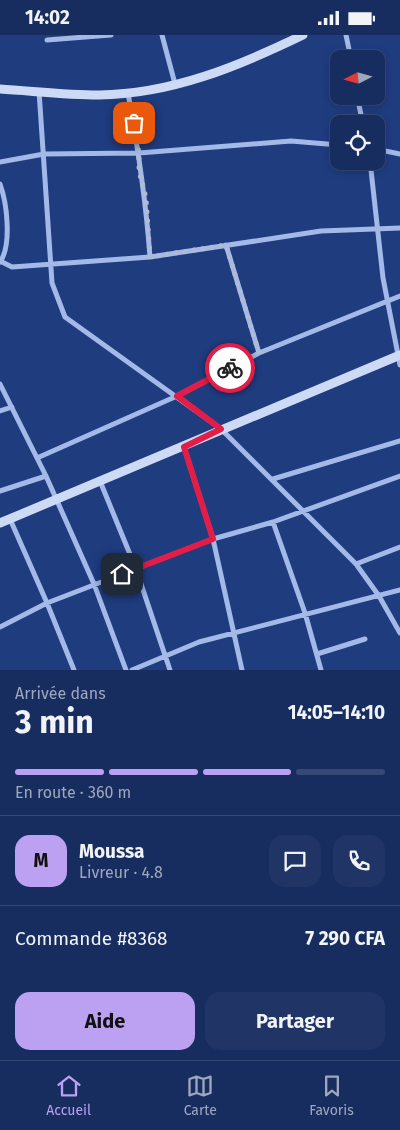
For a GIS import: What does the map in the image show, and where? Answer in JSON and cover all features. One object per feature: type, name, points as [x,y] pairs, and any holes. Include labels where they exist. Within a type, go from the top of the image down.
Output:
[{"type":"street","points":[[47,40],[111,35]]},
{"type":"street","points":[[162,35],[175,84]]},
{"type":"street","points":[[0,89],[84,94],[128,93],[175,84],[236,67],[303,35]]},
{"type":"street","points":[[346,35],[349,50]]},
{"type":"street","points":[[40,91],[52,283],[65,317],[221,429],[356,564],[379,596],[400,633]]},
{"type":"street","points":[[128,93],[139,153],[139,171],[146,198],[150,257]]},
{"type":"street","points":[[0,162],[44,155],[139,153],[291,141],[330,144]]},
{"type":"street","points":[[385,151],[400,154]]},
{"type":"street","points":[[0,523],[100,480],[184,447],[221,429],[399,359],[386,300],[376,229],[371,170]]},
{"type":"street","points":[[0,184],[6,215],[6,251],[0,262],[12,267],[150,257],[320,231],[400,228]]},
{"type":"street","points":[[226,245],[259,353]]},
{"type":"street","points":[[37,458],[177,396],[259,353],[386,300],[400,296]]},
{"type":"street","points":[[0,383],[46,476],[94,584],[126,670]]},
{"type":"street","points":[[0,411],[12,407]]},
{"type":"street","points":[[273,479],[400,441]]},
{"type":"street","points":[[184,447],[213,539],[242,670]]},
{"type":"street","points":[[0,491],[46,476]]},
{"type":"street","points":[[0,627],[47,603],[213,539],[273,522],[400,476]]},
{"type":"street","points":[[100,480],[136,569],[170,670]]},
{"type":"street","points":[[10,519],[74,670]]},
{"type":"street","points":[[273,522],[305,613],[321,670]]},
{"type":"street","points":[[356,564],[400,547]]},
{"type":"street","points":[[132,670],[164,655],[234,633],[305,613],[400,590]]},
{"type":"street","points":[[317,654],[365,639]]},
{"type":"way so far","points":[[134,123],[139,153],[139,171],[146,198],[150,257],[226,245],[259,353],[230,368]]},
{"type":"route","points":[[122,574],[213,539],[184,447],[221,429],[177,396],[230,368]]}]
